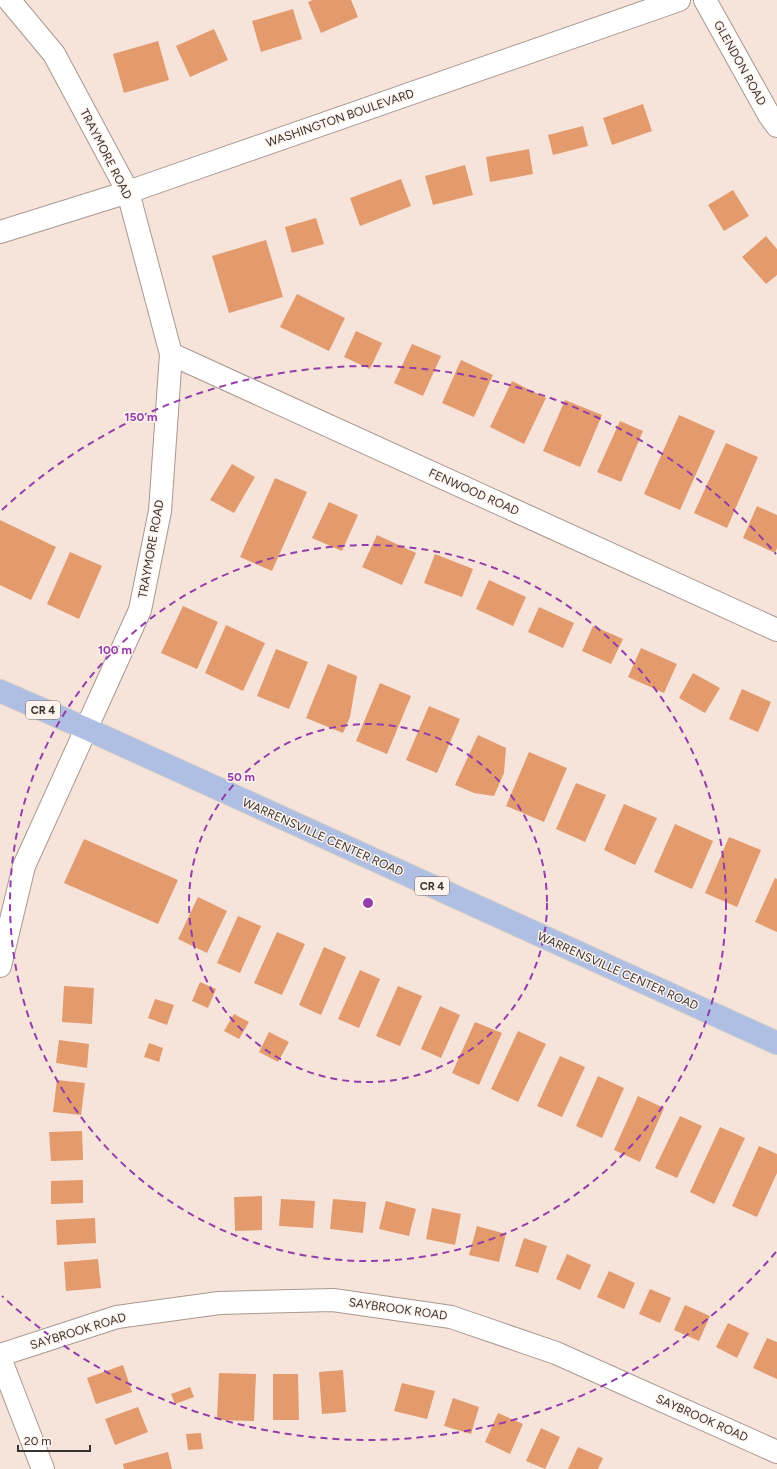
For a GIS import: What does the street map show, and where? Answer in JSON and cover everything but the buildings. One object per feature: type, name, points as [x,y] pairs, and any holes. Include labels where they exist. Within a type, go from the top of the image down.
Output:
[{"type":"main road","name":"WARRENSVILLE CENTER ROAD","points":[[0,691],[87,729],[777,1043]]},
{"type":"street","name":"TRAYMORE ROAD","points":[[0,966],[24,866],[31,847],[87,729],[140,610],[160,511],[171,354],[128,192],[54,54],[9,0]]},
{"type":"street","name":"WASHINGTON BOULEVARD","points":[[0,232],[128,192],[680,0]]},
{"type":"street","name":"GLENDON ROAD","points":[[705,0],[769,115],[777,126]]},
{"type":"street","name":"FENWOOD ROAD","points":[[171,354],[777,630]]},
{"type":"street","name":"SAYBROOK ROAD","points":[[0,1356],[117,1317],[219,1303],[333,1300],[451,1316],[556,1353],[777,1452]]},
{"type":"street","points":[[0,1356],[43,1469]]}]
